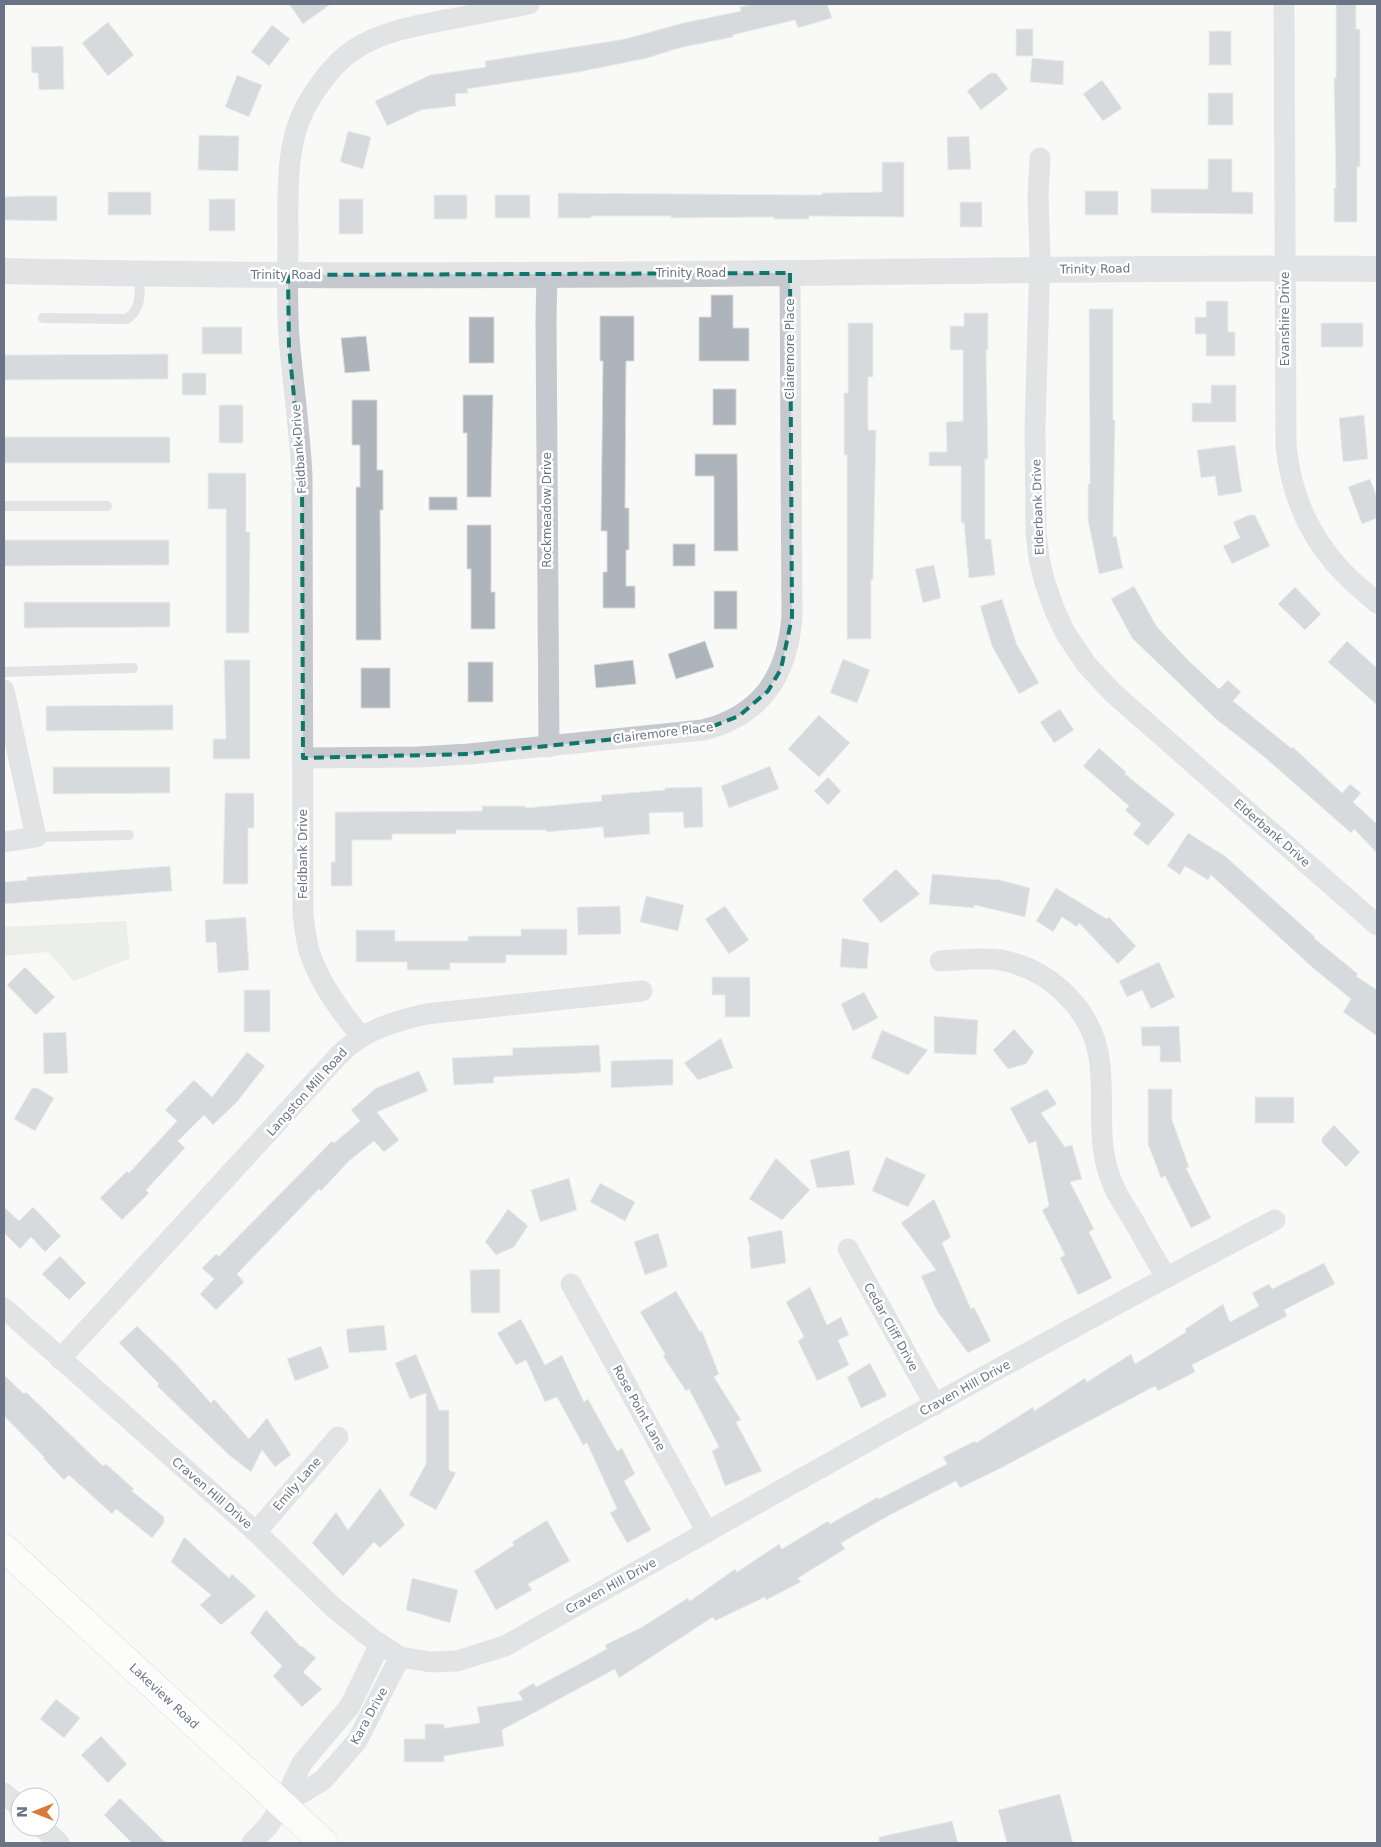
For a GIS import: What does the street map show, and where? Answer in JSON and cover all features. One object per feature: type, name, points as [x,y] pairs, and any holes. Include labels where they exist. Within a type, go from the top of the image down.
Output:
[{"type":"main road","name":"Lakeview Road","points":[[4,1548],[324,1843]]},
{"type":"street","name":"Feldbank Drive","points":[[361,1036],[346,1018],[323,983],[309,952],[303,915],[302,476],[290,347],[288,218],[291,154],[303,113],[322,82],[340,60],[366,42],[405,28],[529,4]]},
{"type":"street","name":"Evanshire Drive","points":[[1284,4],[1286,446],[1292,482],[1303,514],[1321,547],[1343,572],[1377,603]]},
{"type":"street","name":"Elderbank Drive","points":[[1040,158],[1038,196],[1040,269],[1035,427],[1036,533],[1045,583],[1055,611],[1066,634],[1087,666],[1112,694],[1377,925]]},
{"type":"street","name":"Trinity Road","points":[[4,270],[288,275],[790,273],[1040,269],[1377,269]]},
{"type":"street","name":"Clairemore Place","points":[[303,758],[418,757],[702,730],[717,726],[739,716],[759,700],[768,691],[781,669],[790,643],[792,617],[790,273]]},
{"type":"street","name":"Rockmeadow Drive","points":[[547,274],[549,746]]},
{"type":"street","points":[[4,690],[36,837],[4,842]]},
{"type":"street","points":[[940,961],[980,958],[1021,965],[1042,975],[1057,986],[1078,1007],[1088,1024],[1096,1044],[1100,1065],[1103,1146],[1109,1174],[1121,1199],[1166,1277]]},
{"type":"street","name":"Langston Mill Road","points":[[60,1359],[339,1055],[361,1036],[402,1019],[426,1014],[642,991]]},
{"type":"street","name":"Craven Hill Drive","points":[[4,1308],[256,1532],[333,1607],[380,1644],[400,1657],[431,1662],[457,1660],[505,1646],[1166,1277],[1275,1220]]},
{"type":"street","name":"Cedar Cliff Drive","points":[[848,1249],[935,1405]]},
{"type":"street","name":"Rose Point Lane","points":[[571,1284],[707,1532]]},
{"type":"street","name":"Emily Lane","points":[[256,1532],[338,1437]]},
{"type":"street","name":"Kara Drive","points":[[252,1843],[268,1826],[282,1805],[302,1763],[350,1706],[380,1644]]},
{"type":"street","name":"Kara Drive","points":[[282,1805],[323,1780],[357,1741],[400,1657]]},
{"type":"lane","points":[[43,318],[127,319],[136,312],[138,307],[140,273]]},
{"type":"lane","points":[[4,506],[108,506]]},
{"type":"lane","points":[[4,672],[133,668]]},
{"type":"lane","points":[[36,837],[129,835]]},
{"type":"highlighted area","points":[[790,273],[792,617],[781,669],[768,691],[739,716],[703,730],[469,754],[303,758],[302,476],[289,347],[288,275]]},
{"type":"shaded area","points":[[126,921],[130,958],[74,981],[48,952],[4,956],[4,927]]},
{"type":"building","points":[[289,4],[331,4],[303,24]]},
{"type":"building","points":[[752,4],[827,4],[832,18],[798,28],[795,20],[733,35],[733,37],[679,48],[648,58],[579,72],[467,89],[468,93],[455,94],[456,106],[421,110],[387,126],[375,101],[430,75],[486,67],[485,61],[625,39],[683,23],[741,11],[740,7]]},
{"type":"building","points":[[1336,4],[1356,4],[1356,29],[1360,29],[1360,167],[1357,167],[1357,222],[1334,222],[1334,188],[1336,188],[1334,78],[1336,78]]},
{"type":"building","points":[[108,22],[134,55],[108,76],[82,43]]},
{"type":"building","points":[[272,25],[290,39],[269,66],[251,52]]},
{"type":"building","points":[[1016,29],[1033,29],[1033,56],[1016,56]]},
{"type":"building","points":[[1209,31],[1231,31],[1231,65],[1209,65]]},
{"type":"building","points":[[63,46],[64,89],[39,90],[38,73],[32,73],[31,47]]},
{"type":"building","points":[[1032,58],[1064,61],[1063,85],[1030,82]]},
{"type":"building","points":[[990,73],[996,73],[1008,89],[981,110],[967,91]]},
{"type":"building","points":[[237,75],[262,85],[249,117],[225,107]]},
{"type":"building","points":[[1102,80],[1122,108],[1103,121],[1083,94]]},
{"type":"building","points":[[1208,93],[1233,93],[1233,125],[1208,125]]},
{"type":"building","points":[[348,131],[371,137],[363,169],[340,162]]},
{"type":"building","points":[[199,135],[239,136],[238,171],[198,170]]},
{"type":"building","points":[[969,136],[971,169],[948,170],[947,137]]},
{"type":"building","points":[[1208,159],[1232,159],[1232,192],[1253,192],[1253,214],[1151,213],[1151,189],[1208,189]]},
{"type":"building","points":[[882,162],[904,162],[904,217],[809,216],[809,219],[774,219],[774,217],[671,218],[671,216],[591,216],[591,218],[558,218],[558,193],[822,195],[822,193],[882,192]]},
{"type":"building","points":[[1085,191],[1118,191],[1118,215],[1085,215]]},
{"type":"building","points":[[108,192],[151,192],[151,215],[108,215]]},
{"type":"building","points":[[434,195],[467,195],[467,219],[434,219]]},
{"type":"building","points":[[495,195],[530,195],[530,218],[495,218]]},
{"type":"building","points":[[57,196],[57,221],[4,220],[4,197]]},
{"type":"building","points":[[209,199],[235,199],[235,231],[209,231]]},
{"type":"building","points":[[339,199],[363,199],[363,234],[339,234]]},
{"type":"building","points":[[960,202],[982,202],[982,227],[960,227]]},
{"type":"building","points":[[711,295],[733,295],[733,328],[749,328],[749,361],[699,361],[699,317],[711,317]]},
{"type":"building","points":[[1206,301],[1228,301],[1228,332],[1235,332],[1235,356],[1206,356],[1206,334],[1195,334],[1195,317],[1206,317]]},
{"type":"building","points":[[1089,309],[1113,309],[1113,420],[1115,420],[1113,537],[1116,536],[1123,568],[1099,574],[1088,520],[1088,484],[1090,484]]},
{"type":"building","points":[[964,313],[988,313],[988,350],[986,350],[988,459],[985,459],[985,539],[991,539],[995,575],[969,578],[964,523],[961,523],[961,466],[929,466],[929,452],[947,452],[946,422],[963,421],[963,350],[950,350],[950,326],[964,326]]},
{"type":"building","points":[[600,316],[634,316],[634,361],[626,361],[625,508],[629,508],[629,550],[626,550],[626,586],[635,586],[635,608],[603,608],[603,572],[607,572],[607,531],[601,531],[603,361],[600,361]]},
{"type":"building","points":[[469,317],[494,317],[494,363],[469,363]]},
{"type":"building","points":[[848,323],[873,323],[873,377],[868,377],[868,430],[876,430],[871,639],[847,639],[847,455],[844,455],[844,393],[848,393]]},
{"type":"building","points":[[1321,323],[1363,323],[1363,347],[1321,347]]},
{"type":"building","points":[[202,327],[242,327],[242,354],[202,354]]},
{"type":"building","points":[[366,336],[370,371],[345,373],[341,338]]},
{"type":"building","points":[[168,354],[168,379],[4,380],[4,355]]},
{"type":"building","points":[[182,373],[206,373],[206,395],[182,395]]},
{"type":"building","points":[[1211,385],[1236,385],[1236,422],[1192,422],[1192,403],[1211,403]]},
{"type":"building","points":[[713,389],[736,389],[736,425],[713,425]]},
{"type":"building","points":[[463,395],[493,395],[491,497],[467,497],[467,433],[463,433]]},
{"type":"building","points":[[352,400],[377,400],[377,470],[383,470],[383,510],[380,510],[381,640],[356,640],[356,487],[360,487],[360,445],[352,445]]},
{"type":"building","points":[[219,405],[243,405],[243,443],[219,443]]},
{"type":"building","points":[[1364,415],[1368,459],[1343,462],[1339,418]]},
{"type":"building","points":[[4,437],[170,437],[170,463],[4,463]]},
{"type":"building","points":[[1235,445],[1242,492],[1218,496],[1215,476],[1201,478],[1197,450]]},
{"type":"building","points":[[695,454],[737,454],[738,551],[714,551],[714,476],[695,476]]},
{"type":"building","points":[[208,473],[246,473],[246,532],[250,532],[249,633],[226,633],[226,509],[208,509]]},
{"type":"building","points":[[1370,479],[1377,497],[1377,518],[1362,524],[1348,487]]},
{"type":"building","points":[[429,497],[457,497],[457,510],[429,510]]},
{"type":"building","points":[[1249,515],[1255,515],[1270,546],[1232,564],[1223,546],[1240,538],[1233,522]]},
{"type":"building","points":[[467,525],[491,525],[491,592],[495,592],[495,629],[471,629],[471,569],[467,569]]},
{"type":"building","points":[[4,540],[169,540],[169,565],[4,566]]},
{"type":"building","points":[[673,544],[695,544],[695,566],[673,566]]},
{"type":"building","points":[[934,565],[941,598],[923,603],[915,569]]},
{"type":"building","points":[[1134,586],[1157,627],[1219,689],[1228,680],[1241,692],[1233,701],[1291,748],[1293,747],[1342,793],[1350,784],[1361,793],[1353,802],[1377,824],[1377,853],[1354,829],[1351,833],[1262,755],[1216,719],[1132,638],[1111,599]]},
{"type":"building","points":[[1295,587],[1321,614],[1305,630],[1278,604]]},
{"type":"building","points":[[714,591],[737,591],[737,629],[714,629]]},
{"type":"building","points":[[1002,599],[1017,645],[1039,683],[1019,694],[992,646],[980,606]]},
{"type":"building","points":[[24,602],[170,602],[170,627],[24,628]]},
{"type":"building","points":[[705,641],[714,667],[676,679],[668,654]]},
{"type":"building","points":[[1347,641],[1377,668],[1377,705],[1328,662]]},
{"type":"building","points":[[843,659],[870,670],[857,703],[830,693]]},
{"type":"building","points":[[224,660],[250,660],[250,759],[213,759],[213,739],[226,739]]},
{"type":"building","points":[[633,660],[636,684],[596,688],[594,665]]},
{"type":"building","points":[[468,662],[493,662],[493,702],[468,702]]},
{"type":"building","points":[[361,668],[390,668],[390,708],[361,708]]},
{"type":"building","points":[[173,705],[173,730],[46,731],[46,706]]},
{"type":"building","points":[[1060,709],[1074,730],[1054,743],[1040,722]]},
{"type":"building","points":[[819,715],[850,743],[819,777],[788,749]]},
{"type":"building","points":[[1099,748],[1126,772],[1125,774],[1175,814],[1148,846],[1133,834],[1141,824],[1125,810],[1129,806],[1083,766]]},
{"type":"building","points":[[770,766],[779,789],[729,808],[721,786]]},
{"type":"building","points":[[53,767],[170,767],[170,793],[53,794]]},
{"type":"building","points":[[828,777],[841,791],[828,805],[814,791]]},
{"type":"building","points":[[702,787],[703,827],[684,828],[683,812],[649,813],[650,834],[604,838],[603,827],[546,832],[546,830],[456,830],[456,834],[392,834],[392,840],[352,840],[352,886],[331,886],[331,862],[335,862],[335,812],[482,811],[482,806],[525,806],[525,808],[602,801],[601,795],[665,790],[665,788]]},
{"type":"building","points":[[225,793],[254,793],[254,828],[248,828],[248,884],[223,884]]},
{"type":"building","points":[[1188,833],[1225,856],[1314,938],[1358,974],[1356,976],[1377,990],[1377,1036],[1343,1012],[1351,999],[1313,968],[1211,875],[1208,880],[1185,866],[1180,875],[1167,866]]},
{"type":"building","points":[[170,866],[172,891],[4,904],[4,882],[27,880],[27,877]]},
{"type":"building","points":[[896,869],[920,894],[881,923],[862,900]]},
{"type":"building","points":[[932,874],[1000,880],[1030,888],[1025,917],[974,905],[974,908],[929,904]]},
{"type":"building","points":[[1056,888],[1107,919],[1109,917],[1136,946],[1118,964],[1079,923],[1077,927],[1062,917],[1053,932],[1036,921]]},
{"type":"building","points":[[646,896],[684,905],[678,931],[640,922]]},
{"type":"building","points":[[620,906],[621,934],[578,935],[577,907]]},
{"type":"building","points":[[725,906],[749,940],[729,954],[705,919]]},
{"type":"building","points":[[246,917],[249,970],[218,973],[216,942],[206,943],[205,920]]},
{"type":"building","points":[[521,929],[567,929],[567,955],[506,955],[506,963],[450,963],[450,970],[407,970],[407,962],[356,962],[356,930],[395,930],[395,941],[468,941],[468,936],[521,936]]},
{"type":"building","points":[[842,938],[869,943],[867,969],[840,967]]},
{"type":"building","points":[[1159,962],[1175,997],[1151,1009],[1142,990],[1127,997],[1119,981]]},
{"type":"building","points":[[25,967],[55,997],[36,1015],[7,985]]},
{"type":"building","points":[[712,977],[750,977],[750,1017],[725,1017],[725,995],[712,995]]},
{"type":"building","points":[[244,990],[270,990],[270,1032],[244,1032]]},
{"type":"building","points":[[864,992],[878,1018],[853,1031],[841,1004]]},
{"type":"building","points":[[934,1016],[978,1020],[976,1055],[934,1053]]},
{"type":"building","points":[[1179,1026],[1181,1062],[1160,1062],[1160,1046],[1142,1046],[1141,1027]]},
{"type":"building","points":[[1014,1029],[1034,1052],[1026,1064],[1008,1069],[993,1050]]},
{"type":"building","points":[[882,1030],[928,1050],[908,1075],[871,1058]]},
{"type":"building","points":[[66,1032],[68,1073],[44,1074],[43,1033]]},
{"type":"building","points":[[721,1038],[733,1068],[698,1080],[684,1063]]},
{"type":"building","points":[[599,1045],[601,1072],[494,1077],[494,1083],[454,1085],[452,1058],[513,1055],[512,1048]]},
{"type":"building","points":[[247,1052],[265,1066],[237,1102],[213,1125],[204,1115],[178,1141],[185,1148],[146,1190],[149,1193],[122,1220],[100,1198],[127,1171],[129,1173],[177,1121],[165,1110],[194,1080],[212,1097]]},
{"type":"building","points":[[673,1059],[673,1085],[611,1088],[611,1061]]},
{"type":"building","points":[[419,1071],[428,1091],[377,1112],[399,1140],[384,1152],[374,1141],[349,1161],[321,1191],[319,1189],[237,1274],[244,1282],[216,1310],[200,1294],[214,1279],[202,1268],[216,1254],[219,1256],[332,1141],[334,1143],[360,1121],[351,1110],[376,1088]]},
{"type":"building","points":[[32,1088],[37,1088],[54,1098],[35,1131],[14,1119]]},
{"type":"building","points":[[1047,1089],[1057,1104],[1041,1113],[1065,1147],[1072,1145],[1082,1179],[1070,1182],[1094,1229],[1089,1232],[1112,1278],[1078,1295],[1060,1258],[1065,1255],[1042,1210],[1049,1206],[1036,1141],[1029,1144],[1010,1108]]},
{"type":"building","points":[[1148,1089],[1172,1089],[1172,1120],[1189,1167],[1186,1168],[1211,1218],[1191,1228],[1165,1176],[1161,1178],[1148,1144]]},
{"type":"building","points":[[1255,1097],[1294,1097],[1294,1123],[1255,1123]]},
{"type":"building","points":[[1334,1125],[1360,1152],[1346,1167],[1322,1143],[1322,1138]]},
{"type":"building","points":[[849,1150],[855,1185],[817,1188],[810,1160]]},
{"type":"building","points":[[886,1157],[926,1175],[908,1207],[872,1191]]},
{"type":"building","points":[[776,1158],[810,1190],[782,1220],[749,1199]]},
{"type":"building","points":[[569,1178],[577,1210],[540,1222],[531,1190]]},
{"type":"building","points":[[600,1183],[635,1202],[625,1221],[590,1202]]},
{"type":"building","points":[[934,1199],[951,1237],[942,1243],[971,1309],[974,1307],[991,1341],[968,1353],[937,1311],[921,1276],[936,1270],[901,1223]]},
{"type":"building","points":[[4,1207],[19,1221],[33,1207],[61,1236],[45,1252],[31,1237],[20,1249],[4,1233]]},
{"type":"building","points":[[508,1209],[528,1226],[514,1247],[496,1255],[485,1242]]},
{"type":"building","points":[[782,1230],[786,1263],[751,1269],[747,1237]]},
{"type":"building","points":[[658,1233],[667,1267],[645,1275],[634,1242]]},
{"type":"building","points":[[60,1256],[86,1283],[69,1300],[42,1274]]},
{"type":"building","points":[[1324,1263],[1335,1284],[1284,1310],[1287,1316],[1192,1365],[1195,1372],[1158,1391],[1155,1386],[960,1488],[956,1481],[888,1516],[841,1543],[845,1549],[798,1578],[801,1582],[766,1600],[765,1597],[715,1621],[713,1617],[619,1678],[615,1669],[502,1730],[504,1746],[444,1756],[444,1762],[404,1762],[404,1739],[425,1739],[425,1724],[444,1724],[444,1728],[480,1723],[477,1707],[523,1700],[518,1692],[534,1683],[536,1687],[607,1649],[605,1645],[642,1627],[688,1598],[690,1601],[735,1569],[737,1572],[779,1544],[782,1549],[828,1521],[830,1524],[878,1497],[879,1499],[947,1464],[943,1457],[975,1441],[976,1443],[1033,1407],[1034,1411],[1085,1378],[1087,1382],[1131,1354],[1135,1364],[1186,1332],[1185,1329],[1223,1304],[1230,1322],[1259,1306],[1252,1293],[1269,1284],[1272,1289]]},
{"type":"building","points":[[500,1269],[500,1313],[471,1313],[470,1270]]},
{"type":"building","points":[[810,1287],[827,1325],[841,1317],[849,1335],[838,1340],[849,1365],[817,1381],[798,1341],[804,1337],[786,1302]]},
{"type":"building","points":[[676,1291],[700,1332],[702,1331],[719,1374],[714,1377],[741,1420],[736,1422],[762,1471],[725,1486],[712,1451],[719,1447],[689,1389],[686,1391],[663,1356],[665,1354],[640,1312]]},
{"type":"building","points":[[521,1319],[545,1365],[562,1355],[584,1402],[588,1399],[617,1451],[622,1448],[635,1474],[624,1481],[651,1530],[627,1543],[610,1513],[617,1509],[587,1443],[583,1445],[557,1397],[545,1402],[526,1360],[516,1365],[497,1333]]},
{"type":"building","points":[[384,1325],[387,1350],[349,1353],[346,1329]]},
{"type":"building","points":[[137,1326],[176,1364],[211,1403],[214,1399],[249,1439],[267,1418],[291,1455],[275,1467],[262,1450],[251,1472],[229,1455],[157,1386],[159,1384],[119,1343]]},
{"type":"building","points":[[321,1346],[329,1368],[295,1381],[287,1359]]},
{"type":"building","points":[[416,1354],[439,1410],[449,1410],[449,1470],[456,1473],[436,1510],[409,1495],[426,1464],[426,1393],[410,1399],[395,1363]]},
{"type":"building","points":[[870,1363],[887,1396],[861,1408],[847,1377]]},
{"type":"building","points":[[4,1375],[24,1394],[26,1392],[103,1466],[106,1464],[134,1489],[132,1491],[164,1517],[164,1523],[152,1538],[116,1509],[112,1514],[69,1475],[64,1480],[4,1416]]},
{"type":"building","points":[[380,1488],[405,1525],[380,1548],[374,1542],[343,1576],[312,1543],[336,1512],[348,1530]]},
{"type":"building","points":[[547,1520],[570,1561],[528,1584],[532,1590],[496,1610],[474,1571],[514,1545],[512,1542]]},
{"type":"building","points":[[184,1537],[229,1578],[232,1574],[256,1596],[221,1625],[200,1605],[211,1595],[171,1562]]},
{"type":"building","points":[[412,1578],[458,1590],[450,1623],[406,1610]]},
{"type":"building","points":[[266,1610],[301,1647],[316,1658],[303,1672],[322,1689],[302,1707],[273,1676],[282,1666],[250,1633]]},
{"type":"building","points":[[56,1699],[80,1718],[64,1738],[40,1719]]},
{"type":"building","points":[[101,1736],[127,1764],[108,1783],[81,1755]]},
{"type":"building","points":[[1060,1794],[1073,1843],[1007,1843],[998,1810]]},
{"type":"building","points":[[120,1798],[166,1843],[132,1843],[104,1815]]},
{"type":"building","points":[[952,1821],[958,1843],[879,1843],[879,1837]]}]
